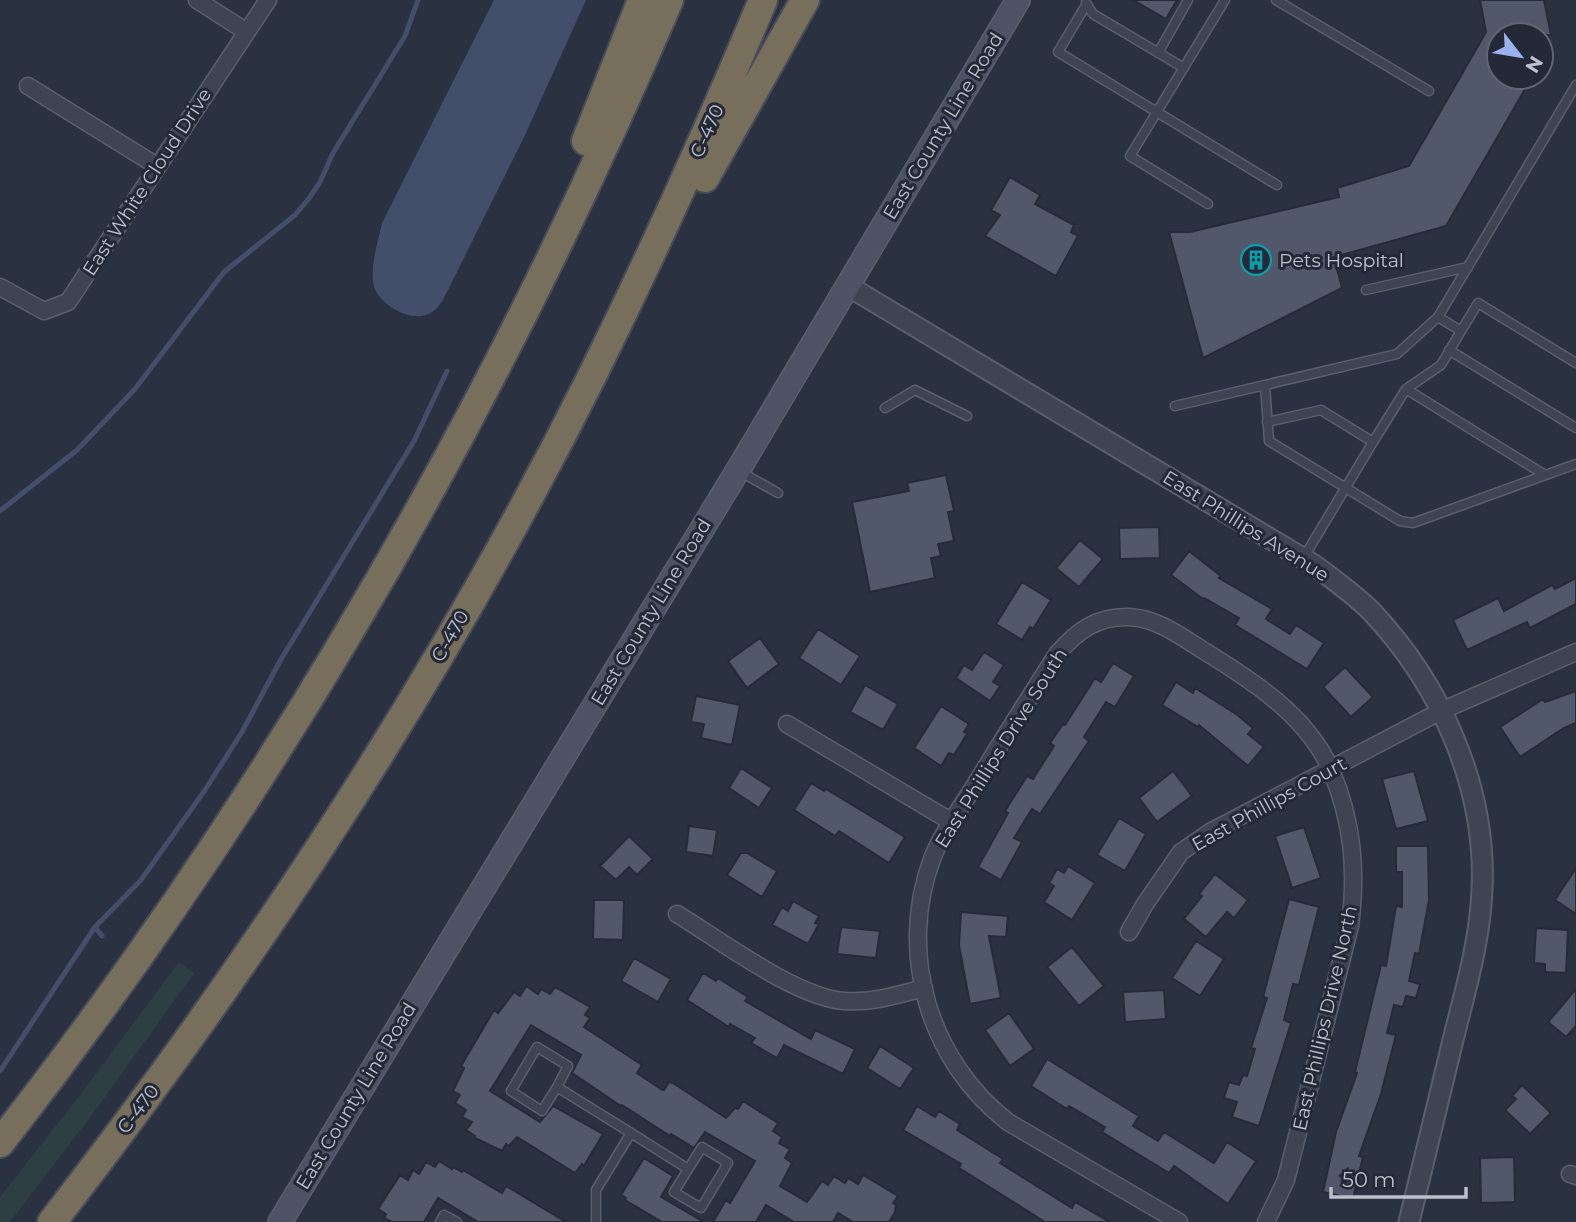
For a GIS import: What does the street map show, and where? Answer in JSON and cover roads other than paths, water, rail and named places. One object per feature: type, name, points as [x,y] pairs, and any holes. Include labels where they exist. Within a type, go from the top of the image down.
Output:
[{"type":"highway","points":[[463,431],[473,380],[561,199],[642,0]]},
{"type":"highway","points":[[0,1143],[131,965],[251,791],[359,617],[463,431],[527,309],[669,0]]},
{"type":"highway","name":"C-470","points":[[52,1222],[206,1015],[343,811],[473,596],[602,354],[696,156],[763,0]]},
{"type":"highway","points":[[602,354],[621,340],[720,150],[805,0]]},
{"type":"main road","name":"East County Line Road","points":[[280,1222],[738,470],[1018,0]]},
{"type":"street","points":[[197,0],[247,32]]},
{"type":"street","name":"East White Cloud Drive","points":[[0,287],[44,311],[68,302],[268,0]]},
{"type":"street","points":[[28,86],[157,166]]},
{"type":"street","name":"East Phillips Avenue","points":[[848,286],[1303,559],[1338,583],[1370,610],[1411,660],[1441,711],[1460,751],[1470,782],[1479,825],[1482,890],[1477,942],[1409,1222]]},
{"type":"street","name":"East Phillips Drive South","points":[[1179,1222],[1008,1122],[973,1090],[952,1061],[937,1033],[924,988],[918,934],[919,910],[933,857],[1057,654],[1073,636],[1087,626],[1116,617],[1146,619],[1168,629],[1251,680],[1278,702],[1319,748],[1331,770]]},
{"type":"street","name":"East Phillips Court","points":[[1129,932],[1181,852],[1210,832],[1441,711],[1576,652]]},
{"type":"street","points":[[788,724],[952,822]]},
{"type":"street","name":"East Phillips Drive North","points":[[1266,1222],[1286,1180],[1350,926],[1354,895],[1353,850],[1350,829],[1331,770]]},
{"type":"street","points":[[677,914],[787,982],[824,997],[844,1001],[880,1000],[924,988]]},
{"type":"lane","points":[[1158,53],[1188,0]]},
{"type":"lane","points":[[1208,204],[1130,156],[1225,0]]},
{"type":"lane","points":[[1276,0],[1429,92]]},
{"type":"lane","points":[[1086,2],[1093,14],[1184,68]]},
{"type":"lane","points":[[1086,2],[1058,52],[1277,185]]},
{"type":"lane","points":[[1175,406],[1397,354],[1438,317],[1576,86]]},
{"type":"lane","points":[[1366,290],[1468,267]]},
{"type":"lane","points":[[1303,559],[1406,389],[1441,365],[1478,303],[1576,363]]},
{"type":"lane","points":[[1438,317],[1461,331]]},
{"type":"lane","points":[[1449,350],[1576,428]]},
{"type":"lane","points":[[1265,385],[1269,441],[1400,521],[1413,523],[1576,464]]},
{"type":"lane","points":[[1406,389],[1545,475]]},
{"type":"lane","points":[[886,408],[915,390],[967,416]]},
{"type":"lane","points":[[1267,422],[1321,410],[1373,442]]},
{"type":"lane","points":[[738,470],[778,493]]},
{"type":"lane","points":[[537,1047],[568,1066],[557,1087],[542,1111],[510,1091],[537,1047]]},
{"type":"lane","points":[[557,1087],[688,1169]]},
{"type":"lane","points":[[596,1222],[596,1191],[631,1133]]},
{"type":"lane","points":[[702,1147],[728,1163],[701,1208],[674,1192],[688,1169],[702,1147]]},
{"type":"lane","points":[[440,1222],[444,1215],[457,1222]]},
{"type":"water","points":[[494,0],[586,0],[525,135],[443,300],[424,316],[406,314],[380,298],[375,290],[374,260],[382,223]]},
{"type":"waterway","points":[[0,511],[77,450],[135,389],[224,272],[295,215],[310,197],[333,153],[405,36],[418,0]]},
{"type":"waterway","points":[[0,1071],[95,927],[141,880],[205,790],[414,441],[447,371]]},
{"type":"waterway","points":[[95,927],[102,936]]},
{"type":"place","name":"Pets Hospital","points":[[1256,260]]}]
